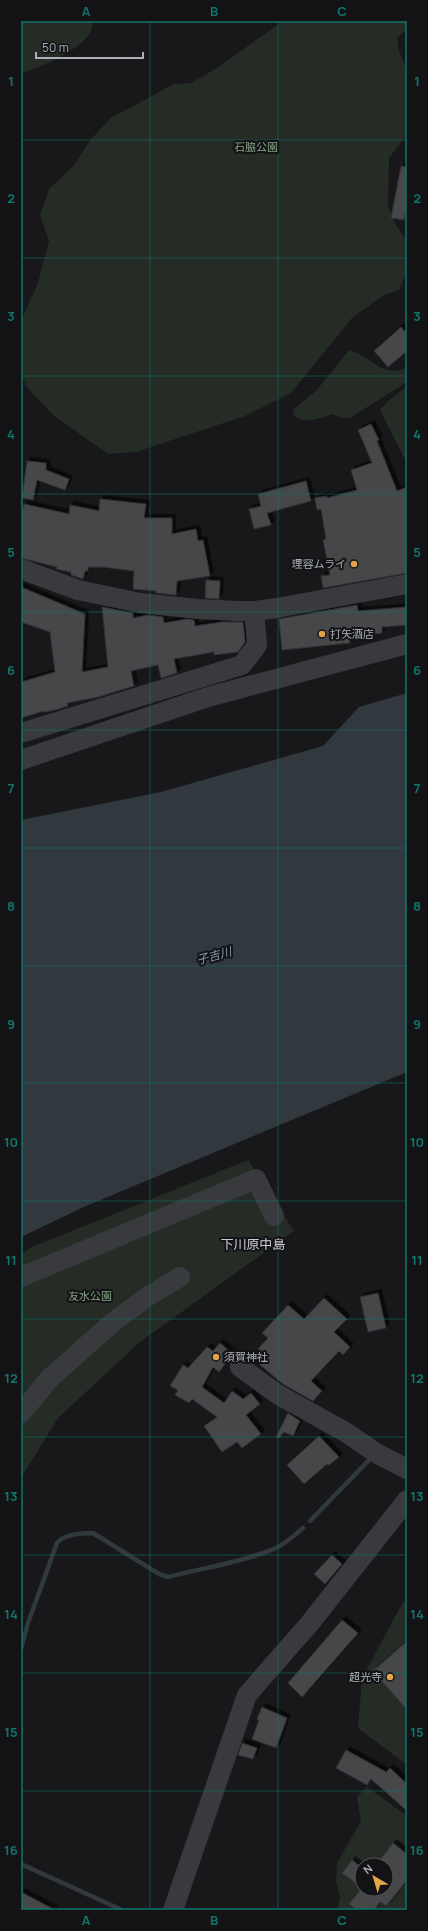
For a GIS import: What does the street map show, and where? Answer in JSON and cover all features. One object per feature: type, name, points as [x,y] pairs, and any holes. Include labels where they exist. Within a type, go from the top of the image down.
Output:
[{"type":"street","points":[[21,569],[78,590],[140,603],[198,610],[254,611],[407,584]]},
{"type":"street","points":[[21,733],[242,665],[257,645],[254,611]]},
{"type":"street","points":[[21,760],[208,697],[407,644]]},
{"type":"street","points":[[21,1277],[256,1179],[274,1216]]},
{"type":"street","points":[[21,1413],[50,1378],[113,1322],[147,1297],[180,1277]]},
{"type":"street","points":[[240,1368],[277,1394],[347,1433],[376,1453],[407,1469]]},
{"type":"street","points":[[173,1910],[246,1695],[329,1600],[407,1500]]},
{"type":"green space","points":[[21,21],[92,21],[91,30],[86,38],[77,46],[66,54],[41,66],[21,73]]},
{"type":"green space","name":"石脇公園","points":[[283,21],[407,21],[407,29],[397,38],[399,51],[407,71],[407,134],[389,158],[388,206],[397,227],[407,240],[407,271],[399,290],[384,295],[352,318],[291,393],[245,416],[136,452],[108,454],[53,415],[26,386],[21,373],[21,321],[38,283],[49,241],[40,215],[49,189],[74,165],[92,138],[111,118],[174,84],[191,83],[217,68]]},
{"type":"green space","points":[[349,350],[384,369],[391,371],[407,367],[407,382],[350,418],[341,418],[333,414],[318,419],[302,420],[293,415],[294,409],[317,390]]},
{"type":"green space","points":[[407,386],[407,463],[380,410],[388,401]]},
{"type":"green space","name":"友水公園","points":[[248,1160],[294,1231],[140,1342],[58,1418],[21,1478],[21,1254],[32,1247]]},
{"type":"green space","points":[[407,1600],[407,1765],[358,1728],[362,1678],[402,1604]]},
{"type":"green space","points":[[367,1787],[407,1816],[407,1910],[337,1910],[340,1897],[336,1881],[337,1863],[361,1821],[357,1797]]},
{"type":"water","name":"子吉川","points":[[407,693],[407,1072],[86,1206],[21,1237],[21,820],[161,792],[323,746],[359,707]]},
{"type":"building","points":[[401,166],[407,167],[407,204],[404,220],[391,218]]},
{"type":"building","points":[[401,327],[407,334],[407,351],[388,367],[374,351]]},
{"type":"building","points":[[371,424],[379,440],[377,441],[397,491],[407,487],[407,573],[323,588],[321,576],[330,575],[323,540],[326,539],[321,509],[317,510],[315,498],[327,496],[327,498],[357,490],[351,470],[372,463],[358,430]]},
{"type":"building","points":[[27,461],[46,463],[46,470],[69,479],[65,490],[37,480],[33,500],[22,498]]},
{"type":"building","points":[[306,481],[311,501],[267,513],[271,525],[254,529],[249,509],[261,506],[258,494]]},
{"type":"building","points":[[100,499],[146,504],[144,518],[172,518],[172,534],[196,529],[198,541],[203,540],[210,576],[177,581],[176,595],[133,589],[134,571],[103,567],[88,567],[88,571],[85,571],[83,579],[71,575],[71,572],[56,569],[57,567],[21,558],[21,516],[24,504],[69,514],[70,505],[99,511]]},
{"type":"building","points":[[206,580],[220,581],[219,599],[205,598]]},
{"type":"building","points":[[21,587],[85,614],[82,672],[108,667],[102,607],[133,613],[133,618],[148,615],[163,617],[164,623],[187,619],[194,620],[195,626],[222,622],[243,622],[245,642],[238,652],[214,655],[214,652],[174,659],[177,673],[161,678],[158,665],[131,671],[134,686],[98,697],[67,703],[68,706],[21,718],[21,682],[55,672],[50,632],[21,622]]},
{"type":"building","points":[[357,605],[358,611],[407,607],[407,625],[382,627],[382,633],[349,637],[350,643],[282,650],[279,619]]},
{"type":"building","points":[[378,1293],[386,1328],[368,1332],[360,1297]]},
{"type":"building","points":[[324,1298],[347,1319],[334,1332],[350,1347],[343,1355],[339,1351],[311,1381],[322,1391],[313,1401],[283,1384],[259,1364],[266,1356],[258,1349],[268,1338],[262,1333],[288,1305],[304,1319]]},
{"type":"building","points":[[220,1343],[233,1354],[219,1372],[213,1367],[202,1387],[224,1403],[232,1391],[243,1399],[251,1393],[260,1404],[246,1415],[261,1434],[242,1448],[237,1442],[222,1452],[204,1426],[217,1417],[192,1399],[189,1403],[175,1395],[178,1390],[170,1386],[183,1365],[188,1368],[207,1347],[213,1351]]},
{"type":"building","points":[[288,1413],[300,1421],[293,1436],[284,1432],[279,1438],[276,1437]]},
{"type":"building","points":[[319,1436],[339,1457],[329,1465],[327,1464],[304,1484],[287,1465]]},
{"type":"building","points":[[332,1555],[342,1564],[325,1584],[314,1574]]},
{"type":"building","points":[[342,1620],[358,1633],[302,1697],[288,1683]]},
{"type":"building","name":"超光寺","points":[[407,1641],[407,1710],[373,1671]]},
{"type":"building","points":[[262,1707],[287,1718],[276,1748],[252,1739]]},
{"type":"building","points":[[242,1743],[257,1748],[253,1759],[238,1755]]},
{"type":"building","points":[[346,1750],[386,1772],[390,1768],[407,1784],[407,1811],[371,1779],[367,1785],[336,1768]]},
{"type":"building","points":[[393,1843],[407,1854],[407,1880],[394,1896],[394,1857],[382,1857]]},
{"type":"building","points":[[352,1860],[354,1862],[354,1882],[342,1873]]},
{"type":"building","points":[[21,1892],[55,1910],[21,1910]]},
{"type":"building","points":[[355,1897],[393,1897],[386,1906],[380,1902],[374,1910],[357,1910],[349,1904]]},
{"type":"waterway","points":[[310,1521],[368,1461]]},
{"type":"waterway","points":[[21,1649],[28,1623],[57,1543],[64,1538],[79,1534],[93,1533],[159,1574],[168,1577],[237,1561],[263,1553],[283,1544],[303,1528]]},
{"type":"waterway","points":[[21,1864],[122,1910]]},
{"type":"place","name":"理容ムライ","points":[[354,564]]},
{"type":"place","name":"打矢酒店","points":[[322,634]]},
{"type":"place","name":"須賀神社","points":[[216,1357]]},
{"type":"place","name":"超光寺","points":[[390,1677]]},
{"type":"district","name":"下川原中島","points":[[253,1244]]}]
